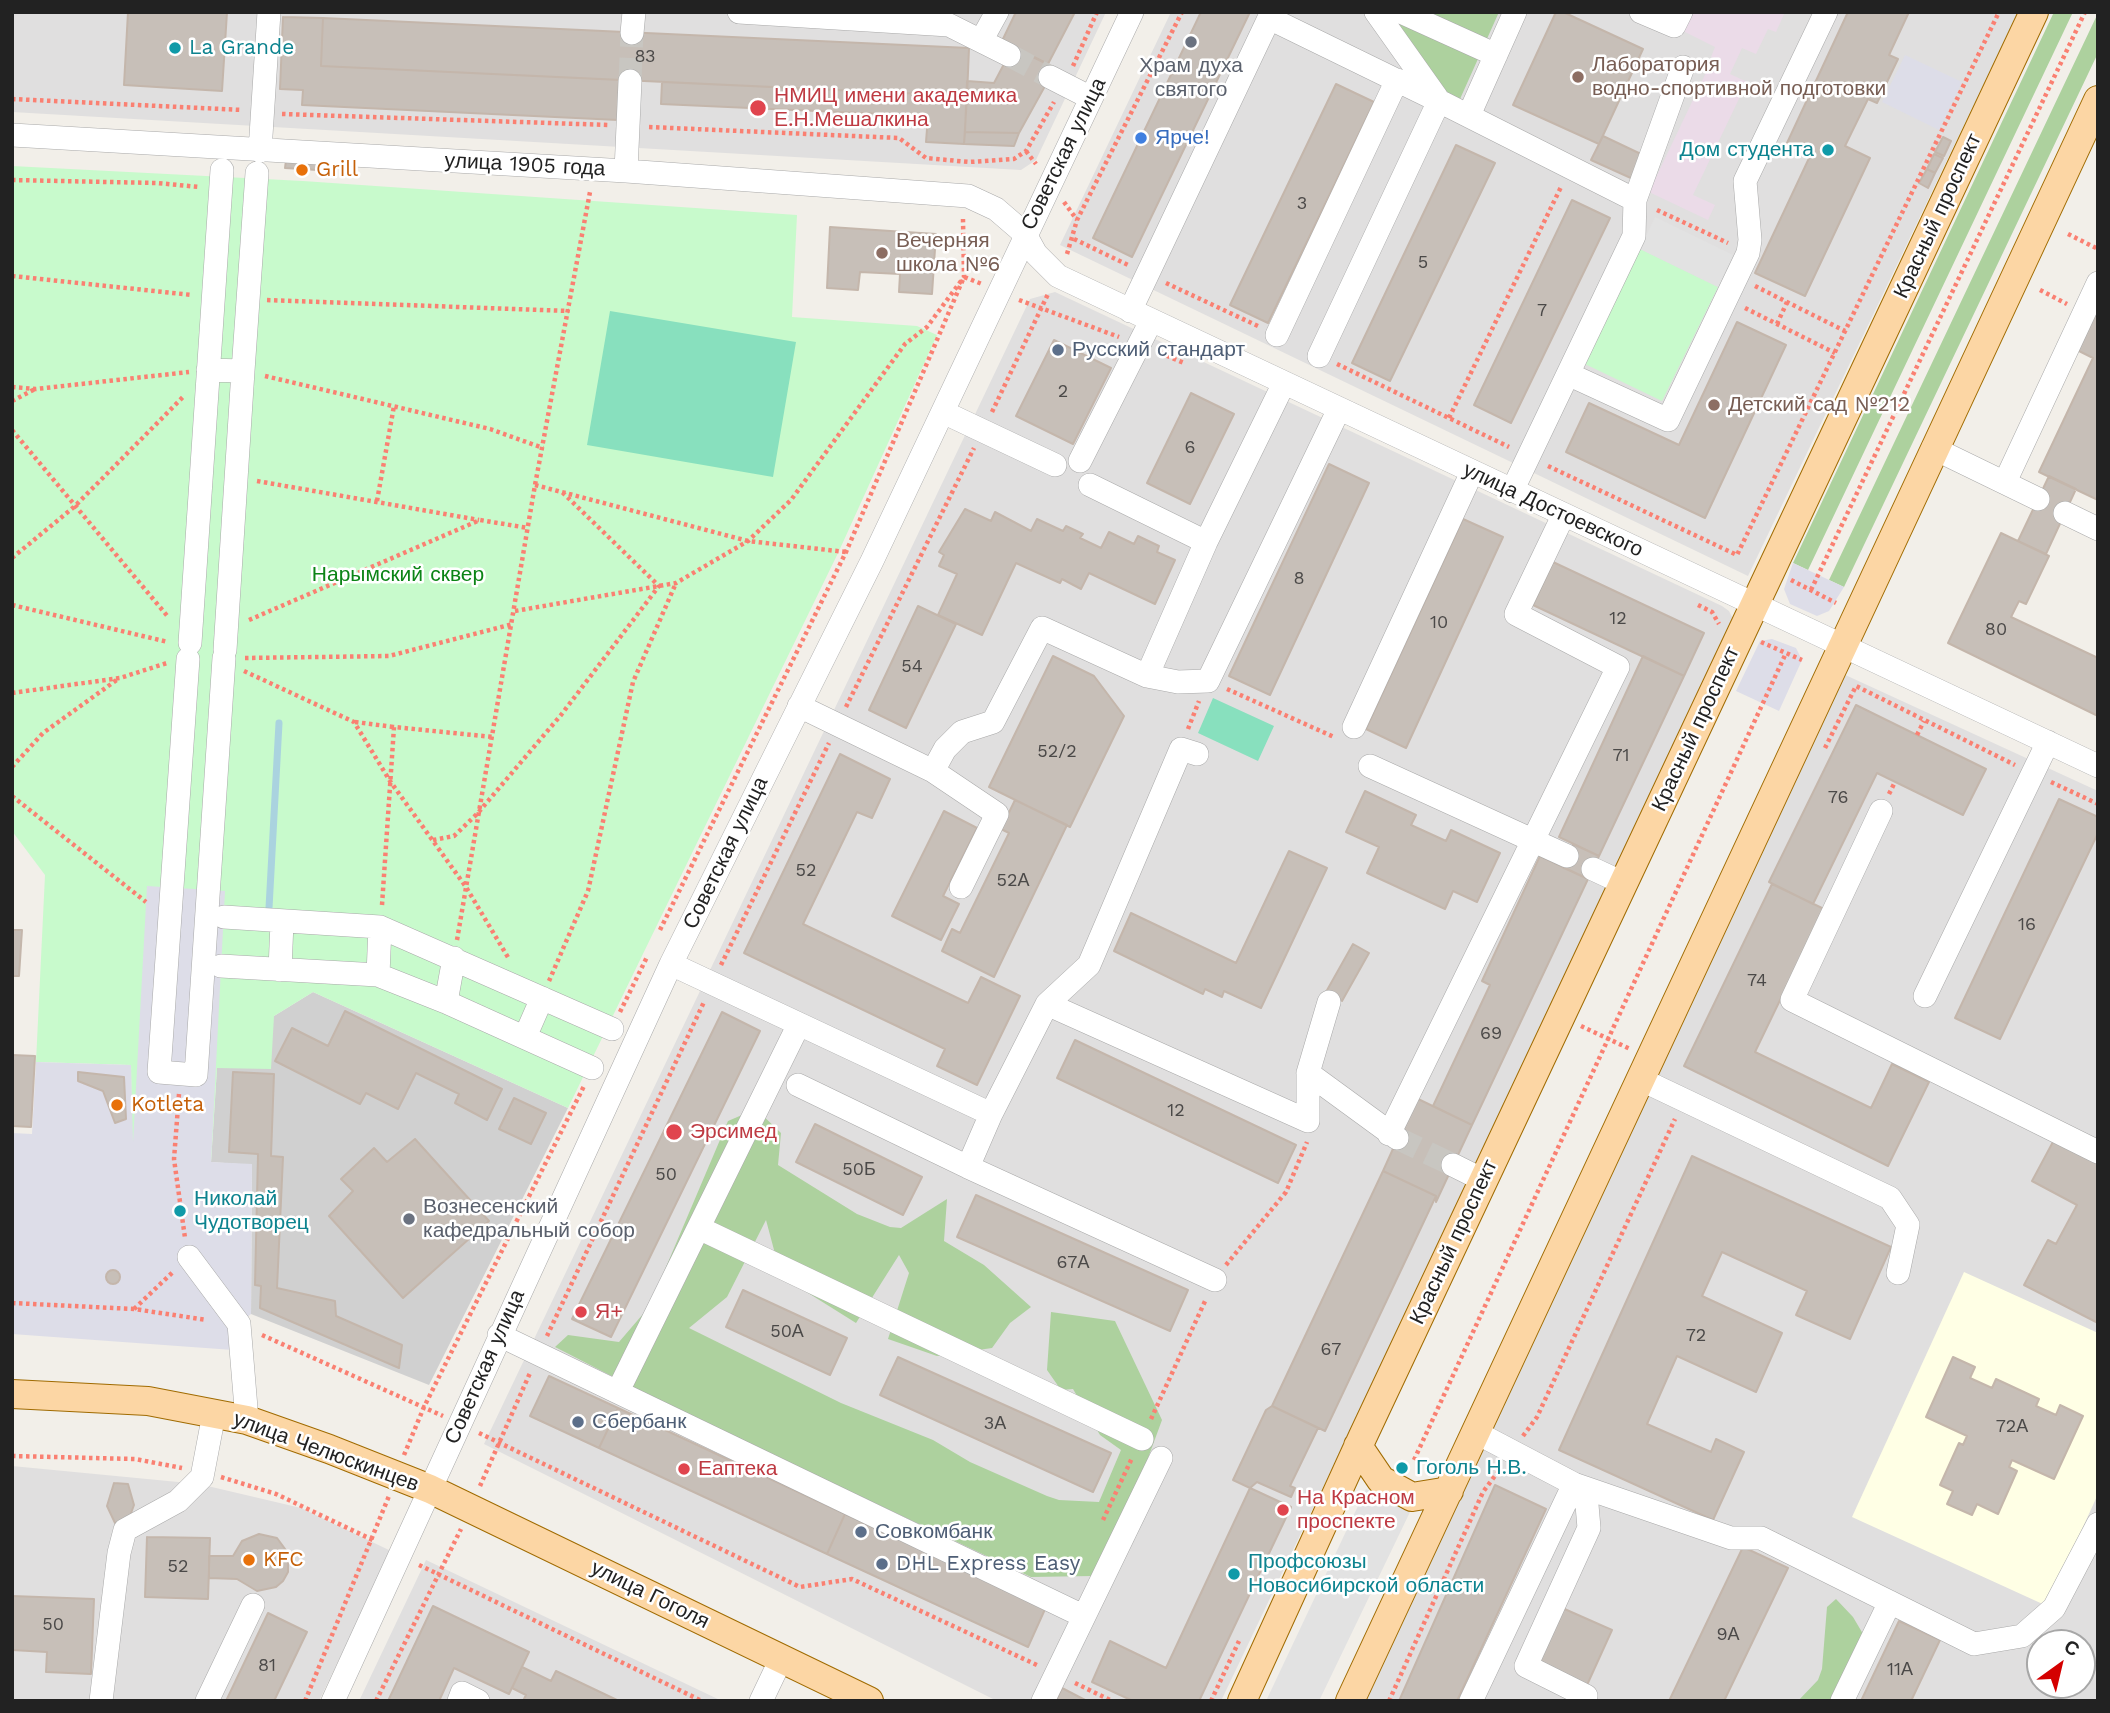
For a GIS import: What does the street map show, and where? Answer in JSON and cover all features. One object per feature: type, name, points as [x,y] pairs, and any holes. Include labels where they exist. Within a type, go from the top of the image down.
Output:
[{"type":"main road","name":"Красный проспект","points":[[1242,1701],[1358,1446],[2034,12]]},
{"type":"main road","points":[[1350,1701],[1647,1070],[1933,448],[2098,100]]},
{"type":"main road","name":"улица Челюскинцев","points":[[12,1394],[148,1401],[247,1420],[430,1489]]},
{"type":"main road","points":[[1358,1446],[1381,1480],[1412,1497],[1448,1491]]},
{"type":"main road","name":"улица Гоголя","points":[[430,1489],[869,1701]]},
{"type":"street","points":[[222,180],[159,1072],[196,1076],[270,12]]},
{"type":"street","points":[[739,12],[949,25],[1009,55]]},
{"type":"street","points":[[981,41],[997,12]]},
{"type":"street","name":"Советская улица","points":[[333,1701],[671,964],[943,412],[1132,12]]},
{"type":"street","points":[[1376,12],[1439,101]]},
{"type":"street","points":[[1401,12],[1496,55]]},
{"type":"street","points":[[1469,115],[1515,12]]},
{"type":"street","points":[[1641,12],[1674,26],[1681,12]]},
{"type":"street","points":[[1568,374],[1668,420],[1748,253],[1750,240],[1745,181],[1826,12]]},
{"type":"street","points":[[1080,461],[1138,344],[1146,273],[1270,15],[1634,200]]},
{"type":"street","points":[[1512,491],[1634,236],[1634,200],[1683,67]]},
{"type":"street","points":[[1057,80],[1091,98]]},
{"type":"street","points":[[1277,335],[1397,80]]},
{"type":"street","points":[[626,171],[630,81]]},
{"type":"street","points":[[1319,356],[1439,101]]},
{"type":"street","name":"улица 1905 года","points":[[12,135],[258,162],[626,171],[968,196],[996,209],[1025,234]]},
{"type":"street","name":"улица Достоевского","points":[[1025,234],[1036,254],[1058,276],[2098,766]]},
{"type":"street","points":[[2005,482],[2098,283]]},
{"type":"street","points":[[208,369],[243,371]]},
{"type":"street","points":[[1147,676],[1206,542],[1284,383]]},
{"type":"street","points":[[933,771],[945,749],[962,732],[993,722],[1042,628],[1147,676],[1178,682],[1208,681],[1339,409]]},
{"type":"street","points":[[943,412],[1055,465]]},
{"type":"street","points":[[1933,448],[2038,499]]},
{"type":"street","points":[[1346,733],[1472,472]]},
{"type":"street","points":[[201,475],[237,477]]},
{"type":"street","points":[[1090,485],[1206,542]]},
{"type":"street","points":[[2065,513],[2098,529]]},
{"type":"street","points":[[1308,1073],[1393,1136],[1618,667],[1516,614],[1563,516]]},
{"type":"street","points":[[188,651],[195,668],[206,672],[218,668],[225,650]]},
{"type":"street","points":[[799,706],[933,771],[997,814],[961,887]]},
{"type":"street","points":[[1924,996],[2048,742]]},
{"type":"street","points":[[968,1167],[991,1114],[1047,1004],[1089,965],[1181,749],[1197,754]]},
{"type":"street","points":[[181,761],[217,765]]},
{"type":"street","points":[[1370,766],[1567,856]]},
{"type":"street","points":[[1881,811],[1791,1000],[2098,1152]]},
{"type":"street","points":[[1593,869],[1623,883]]},
{"type":"street","points":[[224,917],[380,927],[612,1029]]},
{"type":"street","points":[[280,970],[282,922]]},
{"type":"street","points":[[378,975],[380,927]]},
{"type":"street","points":[[446,1002],[454,958]]},
{"type":"street","points":[[671,964],[991,1114]]},
{"type":"street","points":[[221,966],[378,975],[446,1002],[593,1068]]},
{"type":"street","points":[[525,1037],[536,995]]},
{"type":"street","points":[[1047,1004],[1308,1121],[1308,1073],[1329,1002]]},
{"type":"street","points":[[618,1391],[799,1024]]},
{"type":"street","points":[[1647,1070],[1684,1100],[1891,1198],[1908,1225],[1898,1273]]},
{"type":"street","points":[[798,1085],[968,1167],[1215,1280]]},
{"type":"street","points":[[1453,1165],[1483,1180]]},
{"type":"street","points":[[699,1228],[1142,1439]]},
{"type":"street","points":[[189,1257],[239,1324],[247,1420]]},
{"type":"street","points":[[499,1335],[1083,1616]]},
{"type":"street","points":[[101,1701],[119,1553],[125,1530],[178,1502],[202,1478],[214,1414]]},
{"type":"street","points":[[1477,1433],[1573,1484],[1731,1538],[1761,1538],[1974,1644],[2022,1636],[2054,1608],[2098,1524]]},
{"type":"street","points":[[1043,1701],[1161,1458]]},
{"type":"street","points":[[1573,1484],[1587,1505],[1589,1528],[1526,1667],[1586,1696]]},
{"type":"street","points":[[1471,1701],[1573,1484]]},
{"type":"street","points":[[1842,1701],[1890,1602]]},
{"type":"street","points":[[207,1701],[253,1605]]},
{"type":"street","points":[[761,1701],[781,1659]]},
{"type":"street","points":[[458,1701],[462,1693],[478,1701]]},
{"type":"path","points":[[12,99],[244,110],[264,114],[899,138],[926,158],[968,162],[1014,159],[1026,151],[1057,80],[1097,12]]},
{"type":"path","points":[[376,1701],[471,1508],[498,1441],[712,983],[1058,276],[1074,239],[1077,220],[1182,12]]},
{"type":"path","points":[[1319,356],[1737,555],[1999,12]]},
{"type":"path","points":[[1811,590],[2085,12]]},
{"type":"path","points":[[1026,151],[1035,163]]},
{"type":"path","points":[[1449,418],[1570,167]]},
{"type":"path","points":[[12,180],[158,183],[222,180]]},
{"type":"path","points":[[576,191],[604,193]]},
{"type":"path","points":[[454,958],[535,485],[590,192]]},
{"type":"path","points":[[1634,200],[1748,253]]},
{"type":"path","points":[[1071,212],[1077,220]]},
{"type":"path","points":[[655,941],[846,552],[964,276],[965,219],[951,218]]},
{"type":"path","points":[[2068,234],[2098,249]]},
{"type":"path","points":[[1074,239],[1277,335]]},
{"type":"path","points":[[12,276],[214,298]]},
{"type":"path","points":[[515,611],[677,583],[748,541],[791,500],[905,344],[927,327],[964,276]]},
{"type":"path","points":[[1737,277],[1845,331]]},
{"type":"path","points":[[2040,290],[2084,312]]},
{"type":"path","points":[[1726,299],[1835,353]]},
{"type":"path","points":[[248,300],[569,311]]},
{"type":"path","points":[[1777,324],[1787,302]]},
{"type":"path","points":[[1040,309],[1188,364]]},
{"type":"path","points":[[12,387],[36,389],[208,369]]},
{"type":"path","points":[[12,558],[74,507],[208,369]]},
{"type":"path","points":[[243,371],[490,429],[543,448]]},
{"type":"path","points":[[12,401],[36,389]]},
{"type":"path","points":[[377,501],[394,406]]},
{"type":"path","points":[[12,430],[188,651]]},
{"type":"path","points":[[237,477],[528,528]]},
{"type":"path","points":[[535,485],[748,541],[846,552]]},
{"type":"path","points":[[560,490],[659,586]]},
{"type":"path","points":[[225,650],[480,520]]},
{"type":"path","points":[[1787,579],[1836,603]]},
{"type":"path","points":[[536,995],[589,891],[633,682],[677,583]]},
{"type":"path","points":[[433,840],[454,836],[477,814],[561,715],[659,586]]},
{"type":"path","points":[[1687,600],[1712,612],[1720,622],[1714,635]]},
{"type":"path","points":[[12,605],[188,651]]},
{"type":"path","points":[[225,650],[389,656],[513,624]]},
{"type":"path","points":[[1760,641],[1802,660]]},
{"type":"path","points":[[225,650],[354,722],[493,737]]},
{"type":"path","points":[[12,693],[120,678],[188,651]]},
{"type":"path","points":[[1414,1460],[1786,653]]},
{"type":"path","points":[[12,767],[43,733],[120,678]]},
{"type":"path","points":[[1190,721],[1208,681],[1346,733]]},
{"type":"path","points":[[1820,760],[1856,686],[2098,804]]},
{"type":"path","points":[[1917,735],[1924,721]]},
{"type":"path","points":[[354,722],[390,781],[466,887],[536,995]]},
{"type":"path","points":[[380,927],[394,727]]},
{"type":"path","points":[[12,796],[146,902]]},
{"type":"path","points":[[612,1029],[649,954]]},
{"type":"path","points":[[1560,1016],[1608,1039],[1647,1070]]},
{"type":"path","points":[[305,1701],[373,1540],[424,1407],[593,1068]]},
{"type":"path","points":[[174,1159],[180,1074]]},
{"type":"path","points":[[1389,1701],[1483,1492],[1537,1417],[1684,1100]]},
{"type":"path","points":[[1102,1523],[1215,1280],[1286,1192],[1307,1146],[1308,1121]]},
{"type":"path","points":[[459,1423],[800,1587],[852,1579],[1112,1701]]},
{"type":"path","points":[[12,1457],[135,1459],[203,1471],[276,1494],[402,1554],[437,1575],[702,1701]]},
{"type":"path","points":[[1211,1701],[1241,1638]]},
{"type":"shaded area","points":[[12,12],[1106,12],[1036,160],[1021,170],[12,112]]},
{"type":"shaded area","points":[[1171,12],[2018,12],[1748,576],[1060,245]]},
{"type":"shaded area","points":[[1692,12],[1785,12],[1776,32],[1768,29],[1756,54],[1742,48],[1730,74],[1747,82],[1693,195],[1715,205],[1708,220],[1649,192],[1713,58],[1711,57],[1715,47],[1683,31]]},
{"type":"shaded area","points":[[1905,55],[1962,82],[1939,130],[1882,102]]},
{"type":"shaded area","points":[[1655,217],[1733,255],[1718,287],[1640,249]]},
{"type":"shaded area","points":[[1055,292],[1722,606],[1729,611],[1735,623],[1221,1701],[997,1701],[484,1444],[1030,299]]},
{"type":"shaded area","points":[[1793,563],[1844,587],[1829,611],[1817,616],[1790,604],[1784,589]]},
{"type":"shaded area","points":[[1772,639],[1796,648],[1802,660],[1779,711],[1736,691],[1760,641]]},
{"type":"shaded area","points":[[1841,673],[2098,791],[2098,1701],[1366,1701]]},
{"type":"shaded area","points":[[147,886],[225,891],[211,1162],[252,1164],[251,1314],[239,1324],[233,1350],[12,1334],[12,1133],[32,1134],[36,1062],[131,1065],[133,1142]],"holes":[[[78,1072],[124,1077],[126,1119],[115,1123],[103,1091],[78,1081]]]},
{"type":"shaded area","name":"Вознесенский кафедральный собор","points":[[313,992],[568,1108],[429,1385],[251,1314],[252,1165],[211,1162],[217,1068],[274,1016]]},
{"type":"shaded area","points":[[1964,1272],[2098,1333],[2098,1494],[2047,1606],[1852,1517]]},
{"type":"shaded area","points":[[12,1466],[199,1484],[301,1508],[391,1551],[319,1701],[12,1701]]},
{"type":"shaded area","points":[[1366,1489],[1410,1512],[1319,1701],[1266,1701]]},
{"type":"shaded area","points":[[426,1560],[722,1701],[359,1701]]},
{"type":"green space","points":[[1380,12],[1499,12],[1460,99],[1442,92]]},
{"type":"green space","points":[[2054,12],[2073,12],[1808,570],[1793,563]]},
{"type":"green space","points":[[2098,13],[2098,53],[1844,587],[1829,580]]},
{"type":"green space","name":"Нарымский сквер","points":[[12,166],[303,181],[797,215],[792,317],[917,326],[937,335],[839,551],[568,1108],[313,992],[274,1016],[271,1069],[217,1068],[211,1162],[132,1157],[131,1065],[36,1062],[45,875],[12,831]]},
{"type":"green space","points":[[1640,249],[1718,287],[1662,401],[1585,364]]},
{"type":"green space","points":[[610,311],[796,342],[773,477],[587,445]]},
{"type":"green space","points":[[1213,698],[1274,726],[1258,761],[1198,733]]},
{"type":"green space","points":[[756,1109],[781,1133],[778,1165],[857,1214],[890,1227],[901,1228],[947,1199],[944,1241],[984,1265],[1031,1307],[1010,1323],[992,1348],[937,1356],[888,1339],[909,1273],[899,1255],[856,1323],[781,1276],[766,1220],[727,1297],[689,1328],[841,1403],[933,1440],[970,1462],[1047,1496],[1059,1500],[1099,1502],[1121,1450],[1100,1435],[1073,1389],[1061,1390],[1047,1370],[1051,1312],[1115,1321],[1162,1420],[1144,1469],[1092,1576],[1031,1577],[674,1408],[555,1347],[568,1335],[619,1342],[649,1307],[728,1121]]},
{"type":"green space","points":[[1836,1599],[1853,1617],[1866,1639],[1850,1701],[1798,1701],[1818,1680],[1822,1669],[1827,1607]]},
{"type":"building","name":"La Grande","points":[[128,12],[227,12],[222,91],[124,85]]},
{"type":"building","points":[[1016,12],[1075,12],[1048,64],[1002,41]]},
{"type":"building","points":[[1201,12],[1250,12],[1132,257],[1093,238]]},
{"type":"building","name":"Лаборатория водно-спортивной подготовки","points":[[1556,12],[1563,12],[1643,49],[1599,144],[1513,105]]},
{"type":"building","name":"Дом студента","points":[[1848,12],[1909,12],[1889,55],[1898,59],[1877,103],[1868,99],[1845,146],[1870,158],[1805,296],[1755,273],[1811,154],[1787,143]]},
{"type":"building","points":[[283,17],[323,18],[321,66],[620,80],[618,120],[302,105],[303,90],[280,89]]},
{"type":"building","points":[[323,18],[969,48],[967,96],[321,66]]},
{"type":"building","points":[[1013,47],[1055,68],[1019,133],[965,132],[967,81],[994,83]]},
{"type":"building","points":[[662,82],[967,96],[964,144],[926,142],[928,116],[661,104]]},
{"type":"building","points":[[1336,84],[1374,102],[1268,323],[1230,305]]},
{"type":"building","points":[[965,132],[1019,133],[1014,146],[964,144]]},
{"type":"building","points":[[1603,136],[1643,155],[1633,179],[1591,160]]},
{"type":"building","points":[[1943,137],[1951,141],[1944,156],[1935,152]]},
{"type":"building","points":[[1456,145],[1495,163],[1390,381],[1352,363]]},
{"type":"building","points":[[1934,154],[1943,158],[1935,173],[1927,169]]},
{"type":"building","points":[[286,160],[318,162],[318,170],[285,168]]},
{"type":"building","points":[[1927,169],[1935,173],[1928,188],[1919,183]]},
{"type":"building","points":[[1572,200],[1610,218],[1511,423],[1474,405]]},
{"type":"building","name":"Вечерняя школа №6","points":[[830,227],[936,234],[932,294],[899,292],[900,274],[860,272],[858,290],[827,288]]},
{"type":"building","points":[[2098,307],[2098,500],[2039,472],[2093,358],[2077,350]]},
{"type":"building","points":[[1737,322],[1786,345],[1705,518],[1566,452],[1589,403],[1679,445]]},
{"type":"building","points":[[1054,340],[1111,368],[1073,444],[1016,416]]},
{"type":"building","points":[[1191,393],[1234,414],[1190,504],[1147,483]]},
{"type":"building","points":[[1329,464],[1369,483],[1270,695],[1229,676]]},
{"type":"building","points":[[2049,476],[2076,489],[2046,554],[2018,541]]},
{"type":"building","points":[[965,509],[991,521],[995,512],[1031,531],[1037,519],[1063,531],[1066,526],[1083,534],[1080,538],[1101,548],[1109,532],[1134,544],[1138,536],[1159,546],[1157,552],[1175,560],[1155,604],[1089,573],[1081,589],[1062,579],[1060,583],[1016,563],[982,635],[938,615],[957,574],[939,566],[944,555],[939,552]]},
{"type":"building","points":[[1463,519],[1503,537],[1406,748],[1366,729]]},
{"type":"building","points":[[2001,533],[2049,556],[2026,604],[2019,601],[2011,617],[2098,658],[2098,716],[1948,643]]},
{"type":"building","points":[[1553,562],[1704,633],[1684,676],[1533,605]]},
{"type":"building","points":[[918,606],[956,624],[906,728],[869,710]]},
{"type":"building","points":[[1053,656],[1094,676],[1124,716],[1070,827],[989,787]]},
{"type":"building","points":[[1643,656],[1684,676],[1599,856],[1559,837]]},
{"type":"building","points":[[1856,705],[1986,769],[1963,815],[1877,773],[1813,904],[1769,882]]},
{"type":"building","points":[[840,754],[890,779],[872,818],[857,812],[803,924],[968,1003],[981,977],[1020,996],[977,1085],[937,1066],[945,1049],[744,953]]},
{"type":"building","points":[[1365,791],[1416,815],[1411,825],[1446,841],[1451,830],[1500,853],[1477,902],[1453,891],[1445,909],[1367,873],[1379,847],[1346,832]]},
{"type":"building","points":[[2059,799],[2098,817],[2098,833],[2000,1039],[1955,1018]]},
{"type":"building","points":[[1015,800],[1067,825],[994,977],[942,951],[952,929],[960,933],[1009,833],[1001,829]]},
{"type":"building","points":[[944,811],[977,828],[943,896],[959,904],[941,940],[892,916]]},
{"type":"building","points":[[1573,844],[1599,856],[1588,879],[1562,867]]},
{"type":"building","points":[[1289,851],[1327,868],[1261,1008],[1224,991],[1222,997],[1205,989],[1203,994],[1114,951],[1131,913],[1236,963]]},
{"type":"building","points":[[1540,856],[1588,879],[1472,1125],[1433,1106],[1490,985],[1482,981]]},
{"type":"building","points":[[1772,884],[1824,909],[1755,1052],[1871,1108],[1892,1064],[1929,1082],[1888,1166],[1684,1066]]},
{"type":"building","points":[[12,930],[22,930],[19,976],[12,976]]},
{"type":"building","points":[[1353,944],[1369,953],[1342,1001],[1326,992]]},
{"type":"building","points":[[345,1011],[502,1089],[487,1120],[455,1103],[459,1094],[416,1073],[398,1109],[366,1093],[360,1104],[275,1061],[292,1028],[328,1046]]},
{"type":"building","points":[[722,1012],[760,1031],[611,1337],[572,1319]]},
{"type":"building","points":[[1075,1040],[1296,1145],[1278,1183],[1057,1078]]},
{"type":"building","points":[[12,1055],[35,1056],[31,1127],[12,1126]]},
{"type":"building","name":"Kotleta","points":[[78,1072],[124,1077],[126,1119],[115,1123],[103,1091],[78,1081]]},
{"type":"building","points":[[233,1072],[274,1074],[271,1156],[283,1157],[277,1288],[335,1301],[336,1316],[402,1345],[399,1368],[260,1308],[261,1286],[255,1285],[258,1154],[229,1152]]},
{"type":"building","points":[[514,1098],[546,1113],[531,1144],[499,1129]]},
{"type":"building","points":[[1416,1098],[1472,1125],[1436,1202],[1436,1196],[1383,1171]]},
{"type":"building","points":[[815,1124],[922,1177],[903,1215],[796,1162]]},
{"type":"building","name":"Вознесенский кафедральный собор","points":[[415,1139],[489,1221],[403,1298],[329,1216],[353,1191],[341,1179],[374,1148],[387,1162]]},
{"type":"building","points":[[2054,1140],[2098,1163],[2098,1323],[2024,1285],[2048,1240],[2056,1244],[2077,1205],[2032,1181]]},
{"type":"building","points":[[1692,1156],[1891,1247],[1850,1339],[1796,1315],[1807,1291],[1722,1252],[1702,1296],[1782,1333],[1756,1392],[1677,1356],[1647,1424],[1711,1452],[1716,1439],[1744,1452],[1713,1520],[1559,1450]]},
{"type":"building","points":[[1383,1171],[1436,1196],[1325,1431],[1272,1406]]},
{"type":"building","points":[[976,1195],[1188,1290],[1170,1331],[957,1237]]},
{"type":"building","points":[[113,1270],[118,1272],[118,1282],[113,1284],[108,1282],[106,1277],[108,1272]]},
{"type":"building","points":[[743,1290],[847,1338],[830,1375],[726,1327]]},
{"type":"building","points":[[898,1357],[1111,1453],[1093,1492],[880,1395]]},
{"type":"building","points":[[1953,1357],[1975,1367],[1970,1378],[1992,1388],[1996,1379],[2039,1399],[2036,1406],[2056,1415],[2060,1405],[2083,1416],[2054,1479],[2012,1460],[2009,1467],[2017,1471],[1998,1514],[1977,1504],[1972,1515],[1947,1504],[1953,1491],[1940,1485],[1959,1443],[1963,1445],[1967,1436],[1926,1417]]},
{"type":"building","points":[[549,1376],[618,1408],[599,1448],[530,1416]]},
{"type":"building","points":[[1272,1406],[1318,1428],[1290,1486],[1295,1488],[1291,1497],[1257,1482],[1250,1488],[1233,1480],[1266,1410]]},
{"type":"building","points":[[618,1408],[845,1514],[827,1554],[599,1448]]},
{"type":"building","points":[[114,1483],[128,1484],[134,1505],[127,1524],[115,1523],[107,1506]]},
{"type":"building","points":[[1495,1485],[1546,1509],[1457,1701],[1399,1701]]},
{"type":"building","name":"Профсоюзы Новосибирской области","points":[[1250,1488],[1291,1507],[1199,1701],[1133,1701],[1092,1682],[1110,1641],[1166,1668]]},
{"type":"building","points":[[845,1514],[1046,1607],[1028,1647],[827,1554]]},
{"type":"building","name":"KFC","points":[[259,1534],[277,1538],[288,1553],[288,1572],[283,1581],[276,1587],[257,1591],[237,1579],[209,1578],[209,1556],[233,1556],[242,1541]]},
{"type":"building","points":[[147,1537],[210,1538],[208,1599],[145,1597]]},
{"type":"building","points":[[1743,1547],[1788,1568],[1724,1701],[1669,1701]]},
{"type":"building","points":[[12,1596],[94,1599],[91,1674],[46,1672],[47,1652],[12,1650]]},
{"type":"building","points":[[433,1606],[529,1652],[509,1694],[454,1668],[439,1701],[388,1701]]},
{"type":"building","points":[[1560,1607],[1612,1630],[1587,1685],[1536,1662]]},
{"type":"building","points":[[268,1613],[307,1632],[274,1701],[226,1701]]},
{"type":"building","points":[[1899,1621],[1940,1640],[1911,1701],[1861,1701]]},
{"type":"building","points":[[522,1667],[551,1681],[556,1671],[619,1701],[523,1701],[526,1695],[512,1688]]},
{"type":"building","points":[[1062,1688],[1087,1701],[1056,1701]]},
{"type":"waterway","points":[[269,908],[279,723]]},
{"type":"tunnel","points":[[630,81],[632,33]]},
{"type":"tunnel","points":[[1009,55],[1050,77]]},
{"type":"tunnel","points":[[1397,1138],[1453,1165]]},
{"type":"place","name":"Храм духа святого","points":[[1191,42]]},
{"type":"place","name":"La Grande","points":[[175,48]]},
{"type":"place","name":"Лаборатория водно-спортивной подготовки","points":[[1578,77]]},
{"type":"place","name":"НМИЦ имени академика Е.Н.Мешалкина","points":[[758,108]]},
{"type":"place","name":"Ярче!","points":[[1141,138]]},
{"type":"place","name":"Дом студента","points":[[1828,150]]},
{"type":"place","name":"Grill","points":[[302,170]]},
{"type":"place","name":"Вечерняя школа №6","points":[[882,253]]},
{"type":"place","name":"Русский стандарт","points":[[1058,350]]},
{"type":"place","name":"Детский сад №212","points":[[1714,405]]},
{"type":"place","name":"Kotleta","points":[[117,1105]]},
{"type":"place","name":"Эрсимед","points":[[674,1132]]},
{"type":"place","name":"Николай Чудотворец","points":[[180,1211]]},
{"type":"place","name":"Вознесенский кафедральный собор","points":[[409,1219]]},
{"type":"place","name":"Я+","points":[[581,1312]]},
{"type":"place","name":"Сбербанк","points":[[578,1422]]},
{"type":"place","name":"Гоголь Н.В.","points":[[1402,1468]]},
{"type":"place","name":"Еаптека","points":[[684,1469]]},
{"type":"place","name":"На Красном проспекте","points":[[1283,1510]]},
{"type":"place","name":"Совкомбанк","points":[[861,1532]]},
{"type":"place","name":"KFC","points":[[249,1560]]},
{"type":"place","name":"DHL Express Easy","points":[[882,1564]]},
{"type":"place","name":"Профсоюзы Новосибирской области","points":[[1234,1574]]}]
